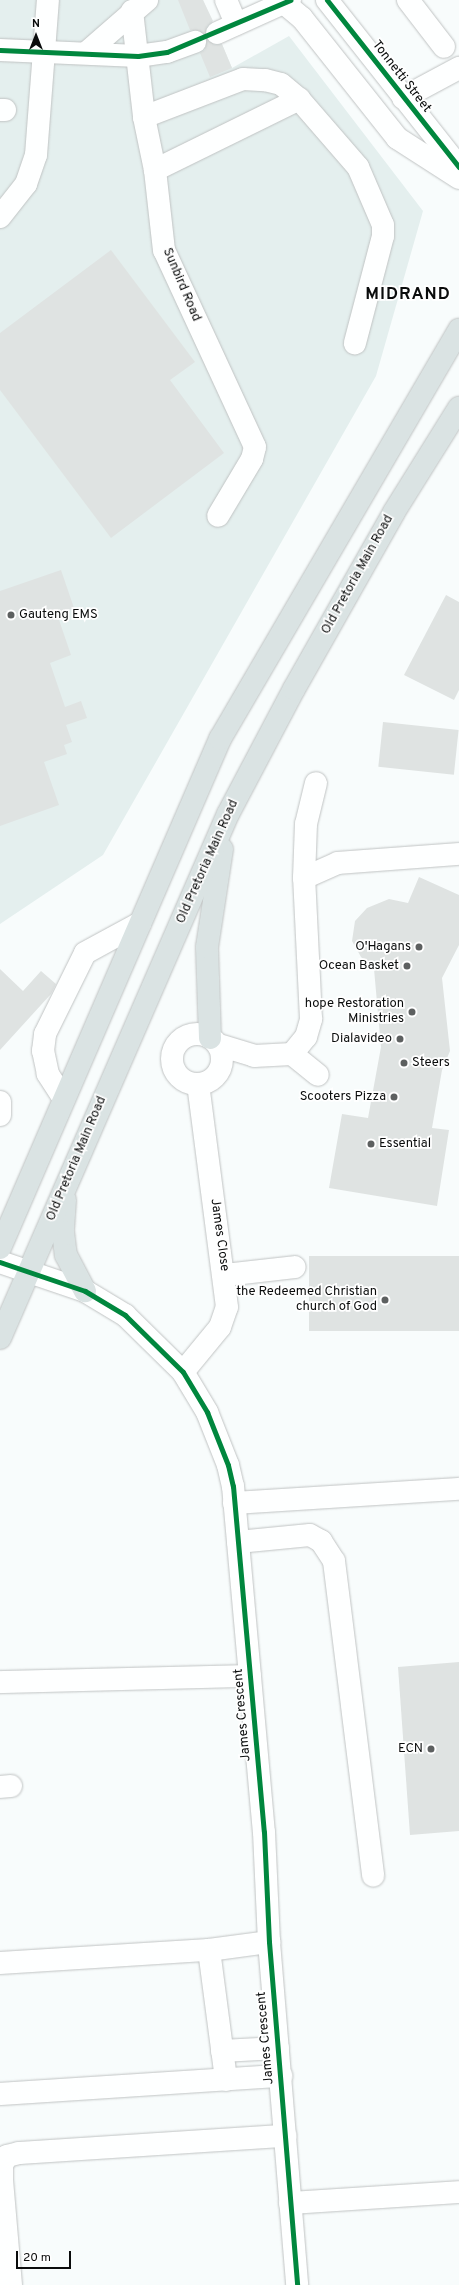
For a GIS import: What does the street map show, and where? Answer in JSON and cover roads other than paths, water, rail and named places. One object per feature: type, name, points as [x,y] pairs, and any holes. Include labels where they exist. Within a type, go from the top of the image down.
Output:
[{"type":"main road","points":[[0,1248],[220,739],[459,330]]},
{"type":"main road","name":"Old Pretoria Main Road","points":[[0,1338],[70,1173],[228,814],[294,689],[390,519],[459,408]]},
{"type":"main road","points":[[215,1041],[207,947],[228,814]]},
{"type":"main road","points":[[70,1173],[62,1223],[64,1248],[71,1271],[85,1291]]},
{"type":"street","points":[[0,217],[26,184],[36,155],[48,0]]},
{"type":"street","points":[[226,0],[227,28],[287,1],[397,138],[459,178]]},
{"type":"street","name":"Tonnetti Street","points":[[327,0],[410,94],[459,166]]},
{"type":"street","points":[[408,0],[446,44],[410,94]]},
{"type":"street","points":[[86,53],[140,5]]},
{"type":"street","name":"Sunbird Road","points":[[140,5],[138,56],[144,117],[155,170],[164,250],[255,447],[252,459],[218,516]]},
{"type":"street","points":[[0,50],[138,56],[167,52],[195,42]]},
{"type":"street","points":[[410,94],[459,68]]},
{"type":"street","points":[[144,117],[242,79],[265,80],[281,84],[299,99],[358,167],[383,225],[383,236],[355,343]]},
{"type":"street","points":[[155,170],[299,99]]},
{"type":"street","points":[[292,1054],[306,1037],[311,1019],[304,878],[306,824],[316,783]]},
{"type":"street","points":[[304,878],[338,863],[459,854]]},
{"type":"street","points":[[64,1099],[51,1082],[46,1070],[43,1050],[45,1034],[85,953],[140,923]]},
{"type":"street","points":[[215,1041],[223,1059],[219,1072],[214,1079],[198,1085],[190,1084],[176,1074],[172,1063],[173,1050],[183,1038],[191,1034],[215,1041],[254,1056]]},
{"type":"street","points":[[219,1072],[254,1056],[292,1054],[318,1075]]},
{"type":"street","name":"James Close","points":[[183,1372],[214,1335],[224,1317],[227,1297],[198,1085]]},
{"type":"street","points":[[0,1102],[0,1115]]},
{"type":"street","name":"James Crescent","points":[[0,1262],[85,1291],[125,1315],[183,1372],[215,1430],[228,1465],[238,1542],[264,1832],[269,1942],[297,2285]]},
{"type":"street","points":[[224,1275],[296,1267]]},
{"type":"street","points":[[234,1503],[459,1489]]},
{"type":"street","points":[[238,1542],[310,1535],[321,1541],[334,1561],[373,1876]]},
{"type":"street","points":[[0,1682],[250,1676]]},
{"type":"street","points":[[0,1963],[209,1950],[269,1942]]},
{"type":"street","points":[[209,1950],[226,2080]]},
{"type":"street","points":[[222,2051],[278,2048]]},
{"type":"street","points":[[0,2094],[280,2076]]},
{"type":"street","points":[[11,2285],[2,2179],[2,2165],[7,2156],[19,2153],[285,2136]]},
{"type":"street","points":[[290,2203],[459,2192]]},
{"type":"place","name":"Gauteng EMS","points":[[11,615]]},
{"type":"place","name":"O'Hagans","points":[[419,947]]},
{"type":"place","name":"Ocean Basket","points":[[407,966]]},
{"type":"place","name":"hope Restoration Ministries","points":[[412,1012]]},
{"type":"place","name":"Dialavideo","points":[[400,1039]]},
{"type":"place","name":"Steers","points":[[404,1063]]},
{"type":"place","name":"Scooters Pizza","points":[[394,1097]]},
{"type":"place","name":"Essential","points":[[371,1144]]},
{"type":"place","name":"the Redeemed Christian church of God","points":[[385,1300]]},
{"type":"place","name":"ECN","points":[[431,1749]]},
{"type":"district","name":"MIDRAND","points":[[408,296]]}]
